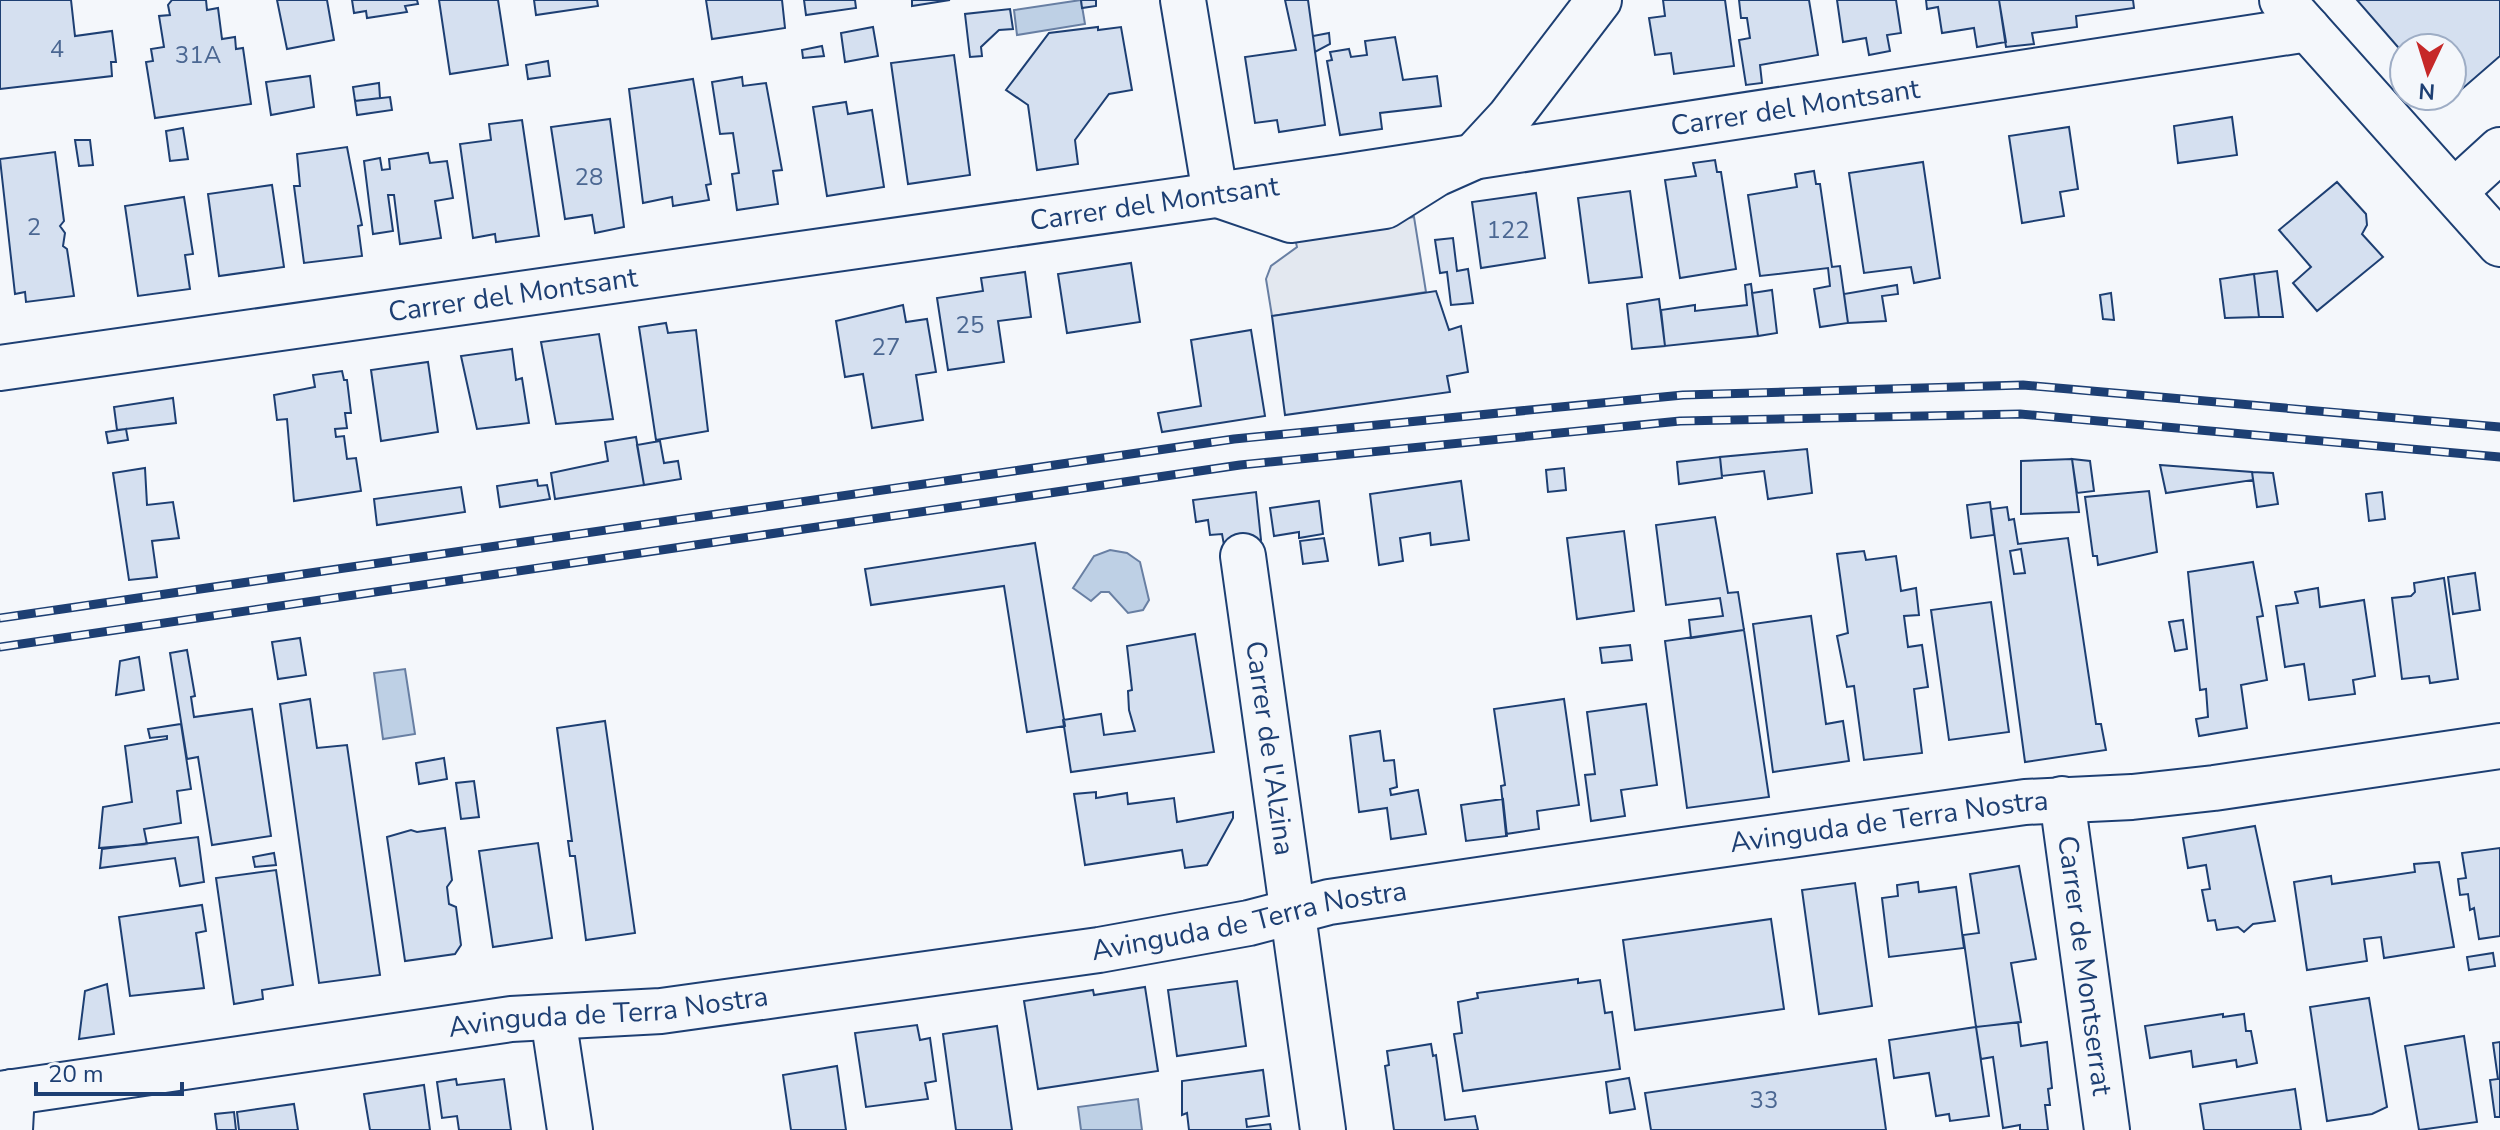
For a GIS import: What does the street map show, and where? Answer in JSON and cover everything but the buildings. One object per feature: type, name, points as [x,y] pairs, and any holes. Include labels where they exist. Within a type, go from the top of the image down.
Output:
[{"type":"street","points":[[1183,0],[1215,194],[1291,220],[1374,210],[1472,158],[1509,118],[1599,0]]},
{"type":"street","points":[[2295,14],[2500,244]]},
{"type":"street","name":"Carrer del Montsant","points":[[1472,158],[2295,14]]},
{"type":"street","points":[[2454,192],[2500,150]]},
{"type":"street","name":"Carrer del Montsant","points":[[0,368],[1215,194]]},
{"type":"street","name":"Carrer de l'Alzina","points":[[1243,556],[1323,1130]]},
{"type":"street","name":"Avinguda de Terra Nostra","points":[[7,1105],[511,1019],[661,1011],[1099,950],[1249,923],[1329,902],[1683,850],[2062,799],[2132,797],[2214,788],[2500,746]]},
{"type":"street","name":"Carrer de Montserrat","points":[[2062,799],[2107,1130]]},
{"type":"street","points":[[553,1017],[570,1130]]},
{"type":"shaded area","points":[[1414,217],[1426,292],[1272,316],[1266,279],[1271,266],[1297,247],[1294,234]]},
{"type":"water","points":[[1081,0],[1085,24],[1017,35],[1014,10]]},
{"type":"water","points":[[1110,550],[1127,553],[1140,562],[1149,600],[1143,610],[1128,613],[1109,592],[1101,592],[1091,601],[1073,588],[1094,556]]},
{"type":"water","points":[[405,669],[415,734],[383,739],[374,673]]},
{"type":"water","points":[[1138,1099],[1142,1130],[1081,1130],[1078,1107]]},
{"type":"railway","points":[[0,618],[1234,439],[1683,395],[2023,385],[2500,427]]},
{"type":"railway","points":[[0,647],[1240,465],[1680,421],[2020,414],[2500,457]]}]
